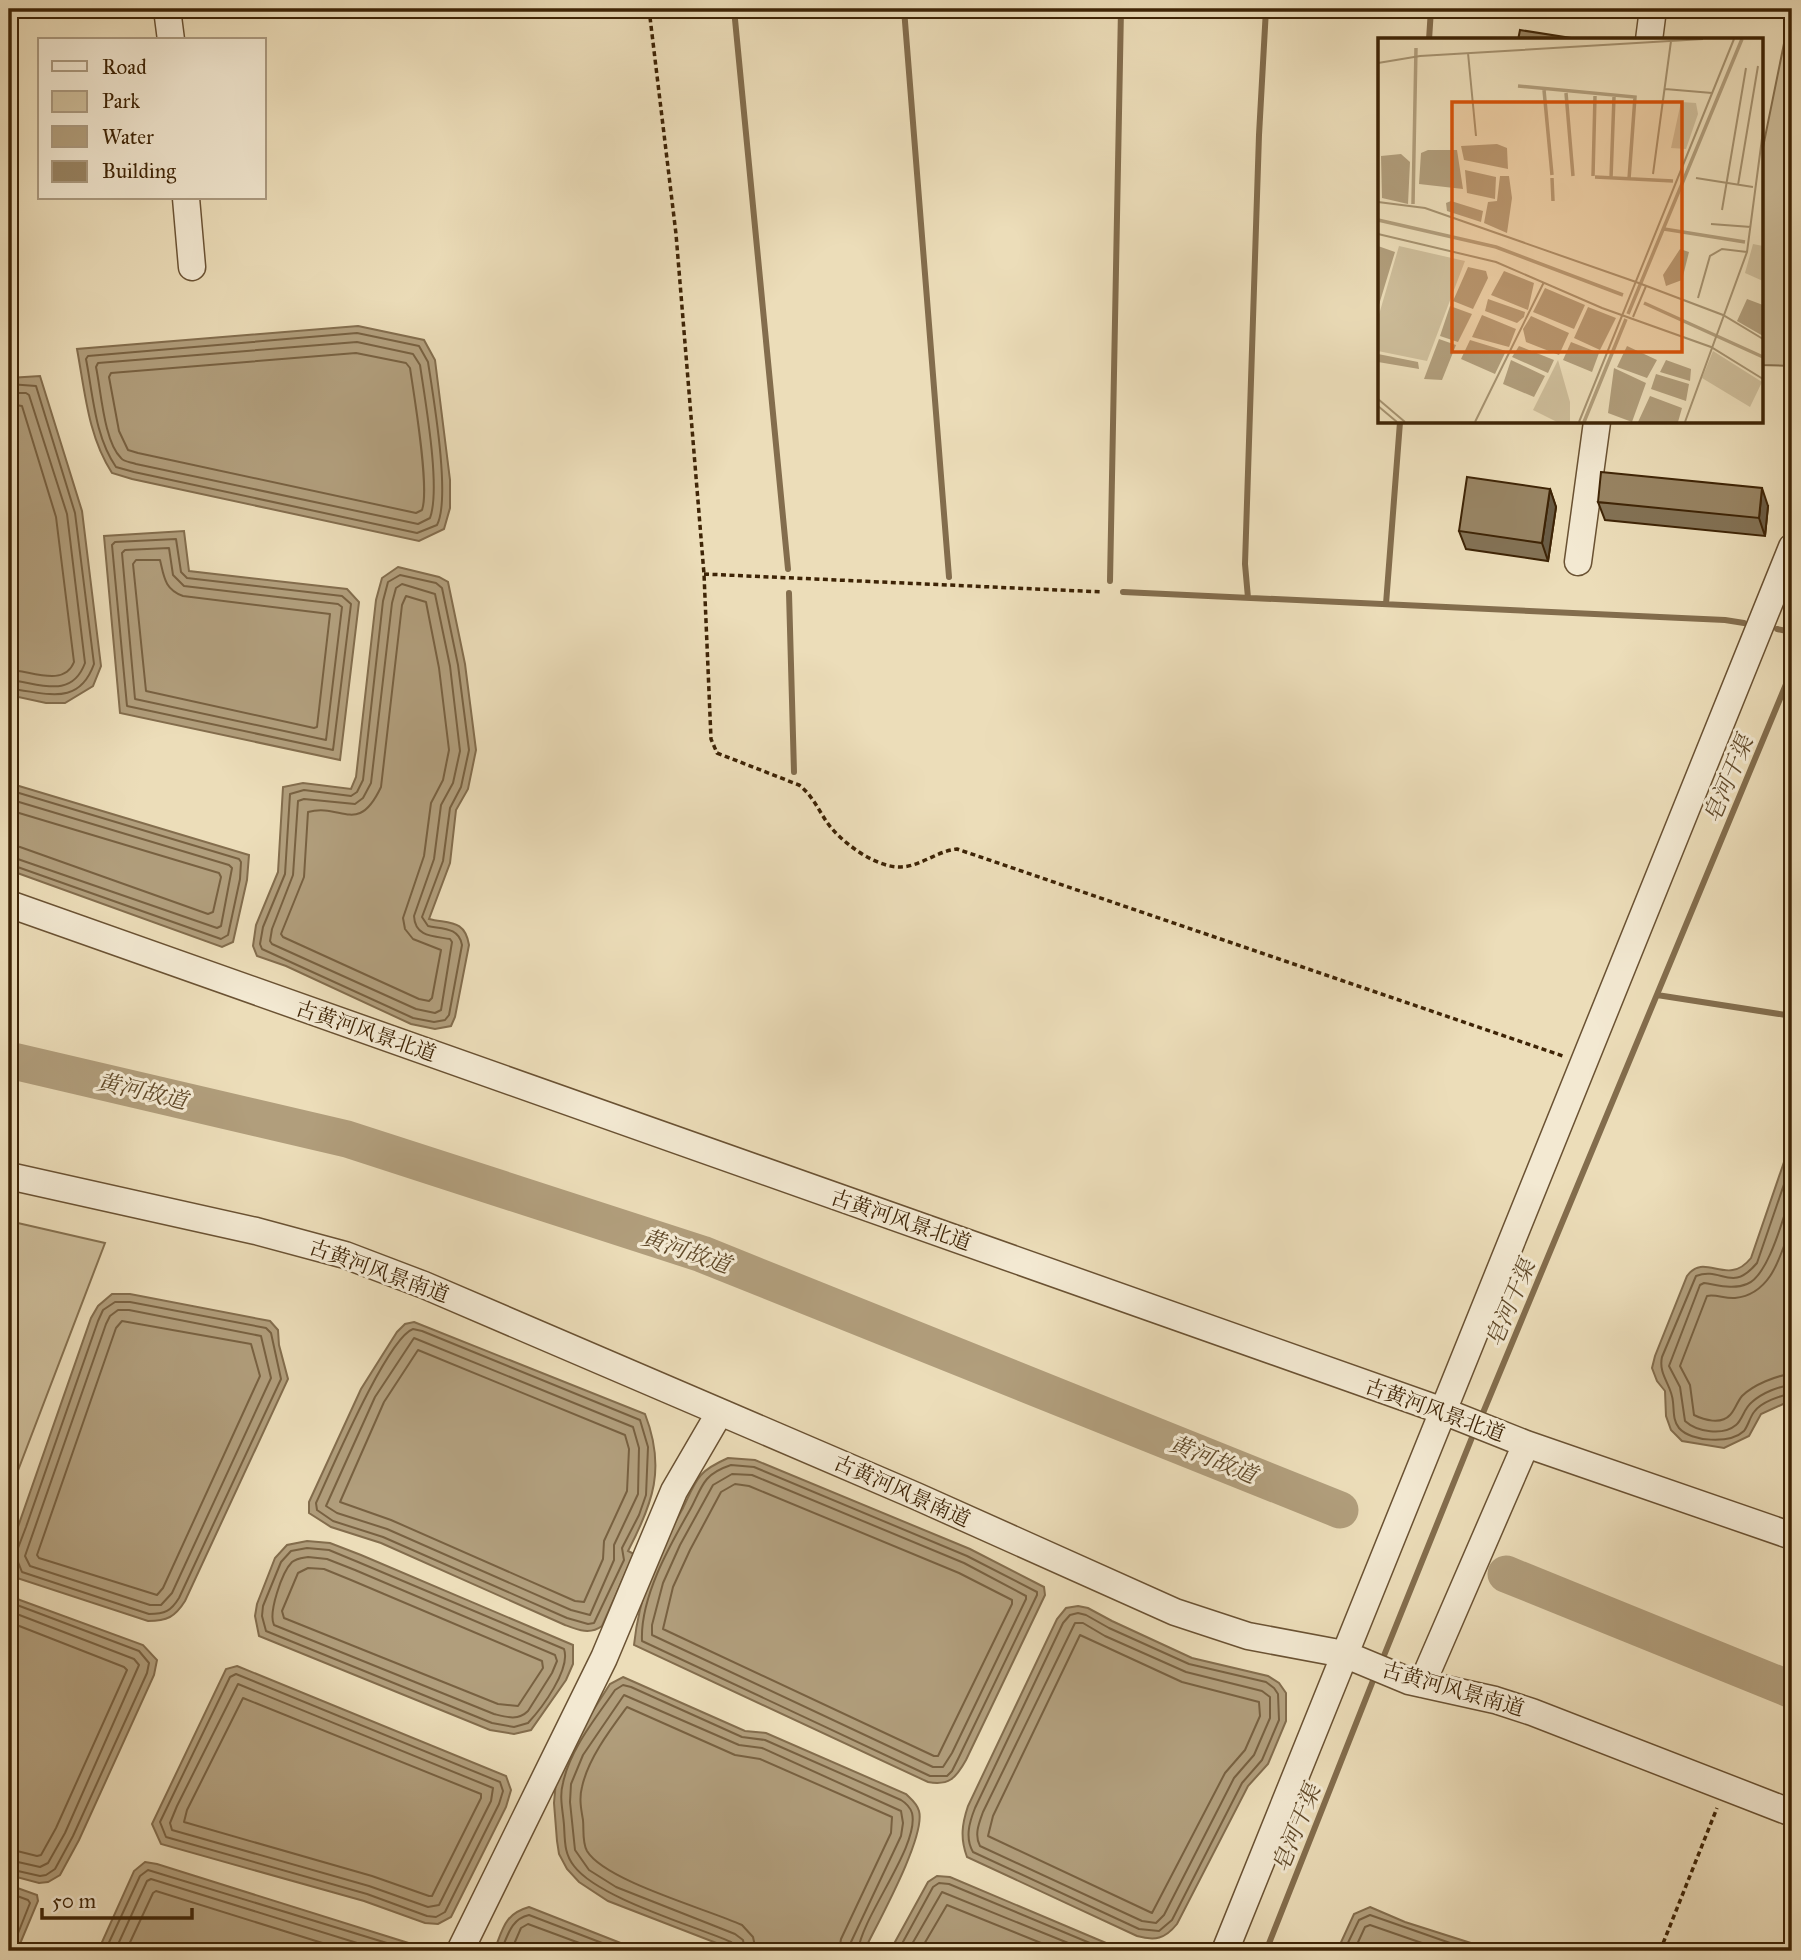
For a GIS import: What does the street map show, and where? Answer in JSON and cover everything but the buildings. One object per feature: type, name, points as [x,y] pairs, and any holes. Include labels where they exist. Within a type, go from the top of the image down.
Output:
[{"type":"street","points":[[167,9],[170,38]]},
{"type":"street","points":[[1649,38],[1653,9]]},
{"type":"street","points":[[186,200],[192,267]]},
{"type":"street","points":[[1578,562],[1597,424]]},
{"type":"street","points":[[1225,1951],[1344,1654],[1449,1414],[1585,1063],[1792,547]]},
{"type":"street","name":"古黄河风景北道","points":[[9,904],[1792,1536]]},
{"type":"street","name":"古黄河风景南道","points":[[9,1176],[256,1231],[345,1255],[424,1285],[720,1412],[1175,1612],[1248,1636],[1344,1654],[1422,1684],[1495,1700],[1532,1712],[1792,1814]]},
{"type":"street","points":[[460,1951],[604,1658],[674,1491],[720,1412]]},
{"type":"street","points":[[1422,1684],[1519,1441]]},
{"type":"path","points":[[649,9],[676,234],[704,574],[713,747],[717,753],[799,785],[808,792],[835,832],[885,866],[901,867],[946,850],[957,849],[1585,1063]]},
{"type":"path","points":[[704,574],[1103,592]]},
{"type":"path","points":[[1660,1951],[1725,1786]]},
{"type":"green space","points":[[1792,9],[1792,366],[1762,365],[1762,152]]},
{"type":"green space","points":[[9,1221],[105,1243],[9,1494]]},
{"type":"water","points":[[358,326],[424,340],[435,360],[450,480],[450,508],[444,529],[419,541],[132,479],[112,473],[104,459],[88,413],[77,349]]},
{"type":"water","points":[[40,376],[82,511],[101,666],[93,686],[65,703],[46,703],[9,695],[9,378]]},
{"type":"water","points":[[184,531],[189,571],[347,589],[359,602],[340,760],[120,713],[104,536]]},
{"type":"water","points":[[398,567],[439,577],[448,582],[465,664],[476,750],[468,789],[456,810],[450,863],[429,919],[460,927],[469,945],[455,1017],[451,1026],[435,1029],[411,1024],[286,966],[257,956],[253,946],[256,925],[278,872],[283,787],[303,783],[351,789],[356,777],[376,600],[382,578]]},
{"type":"water","points":[[9,783],[249,855],[247,880],[233,942],[222,947],[9,870]]},
{"type":"water","points":[[1792,1151],[1792,1400],[1761,1414],[1749,1436],[1724,1448],[1682,1441],[1671,1430],[1666,1416],[1665,1391],[1652,1368],[1655,1356],[1687,1276],[1694,1269],[1701,1267],[1733,1270],[1751,1258],[1784,1162],[1788,1152]]},
{"type":"water","points":[[112,1294],[130,1294],[270,1321],[278,1330],[288,1379],[185,1601],[178,1611],[160,1620],[148,1621],[14,1577],[10,1557],[13,1541],[91,1318],[98,1306]]},
{"type":"water","points":[[414,1322],[645,1414],[655,1451],[654,1485],[644,1517],[628,1551],[634,1554],[602,1626],[584,1631],[575,1629],[381,1543],[331,1527],[309,1513],[309,1502],[361,1389],[397,1332],[405,1324]]},
{"type":"water","points":[[728,1458],[755,1460],[970,1549],[1044,1587],[1045,1595],[966,1760],[959,1772],[947,1782],[928,1782],[634,1645],[640,1609],[651,1574],[693,1487],[710,1467]]},
{"type":"water","points":[[307,1541],[330,1543],[361,1555],[573,1645],[573,1664],[566,1680],[531,1730],[514,1734],[490,1730],[259,1636],[255,1616],[257,1604],[275,1558],[287,1545]]},
{"type":"water","points":[[9,1596],[143,1645],[157,1660],[154,1675],[79,1840],[60,1875],[48,1882],[39,1883],[9,1875]]},
{"type":"water","points":[[1066,1608],[1088,1608],[1192,1658],[1268,1676],[1279,1683],[1286,1693],[1286,1721],[1268,1764],[1248,1786],[1177,1924],[1159,1938],[1137,1936],[967,1857],[963,1844],[964,1819],[968,1806],[1057,1619]]},
{"type":"water","points":[[237,1666],[506,1776],[511,1790],[506,1807],[451,1917],[438,1924],[425,1923],[364,1901],[161,1844],[152,1824],[226,1669]]},
{"type":"water","points":[[623,1677],[745,1731],[766,1733],[906,1794],[914,1801],[919,1811],[915,1840],[899,1881],[864,1951],[737,1951],[608,1901],[579,1882],[567,1869],[559,1854],[557,1841],[554,1803],[556,1781],[569,1748],[610,1684]]},
{"type":"water","points":[[145,1862],[418,1946],[426,1951],[98,1951],[134,1871]]},
{"type":"water","points":[[937,1876],[950,1877],[1125,1951],[890,1951],[928,1882]]},
{"type":"water","points":[[9,1885],[37,1895],[38,1901],[17,1951],[9,1951]]},
{"type":"water","points":[[529,1907],[641,1951],[494,1951],[509,1918]]},
{"type":"water","points":[[1370,1907],[1405,1922],[1496,1951],[1337,1951],[1354,1914]]},
{"type":"waterway","points":[[734,9],[788,569]]},
{"type":"waterway","points":[[904,9],[949,577]]},
{"type":"waterway","points":[[1110,581],[1121,9]]},
{"type":"waterway","points":[[1248,598],[1245,564],[1259,135],[1266,9]]},
{"type":"waterway","points":[[1429,38],[1431,9]]},
{"type":"waterway","points":[[1386,604],[1400,424]]},
{"type":"waterway","points":[[1123,592],[1744,623]]},
{"type":"waterway","points":[[789,593],[794,772]]},
{"type":"waterway","points":[[1777,629],[1792,632]]},
{"type":"waterway","name":"皂河干渠","points":[[1480,1420],[1792,670]]},
{"type":"waterway","points":[[1657,995],[1792,1016]]},
{"type":"waterway","name":"黄河故道","points":[[9,1060],[347,1139],[702,1254],[1340,1510]]},
{"type":"waterway","name":"皂河干渠","points":[[1381,1663],[1475,1430]]},
{"type":"waterway","name":"黄河故道","points":[[1506,1574],[1792,1690]]},
{"type":"waterway","name":"皂河干渠","points":[[1266,1951],[1376,1673]]}]
